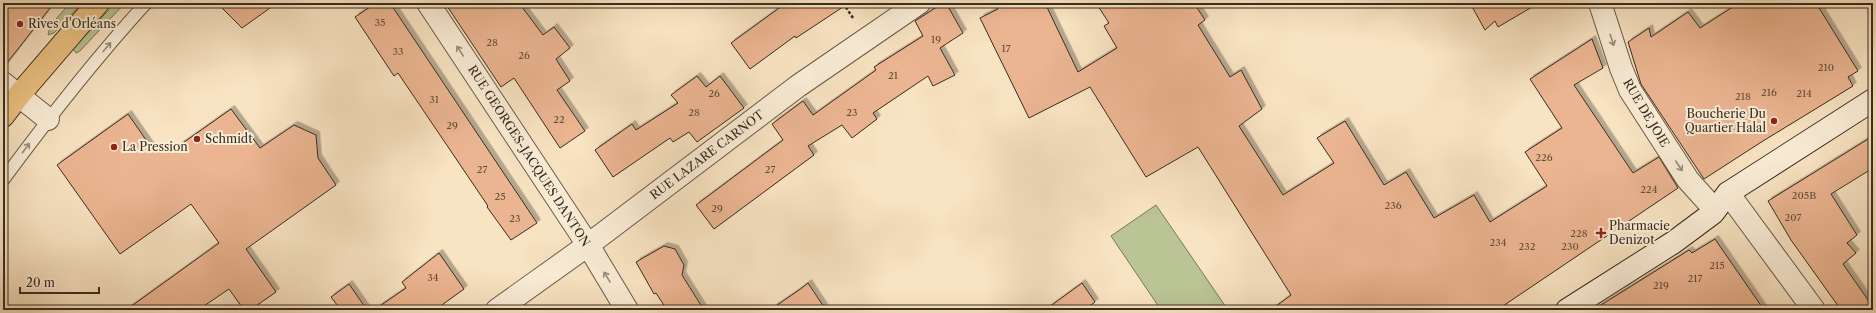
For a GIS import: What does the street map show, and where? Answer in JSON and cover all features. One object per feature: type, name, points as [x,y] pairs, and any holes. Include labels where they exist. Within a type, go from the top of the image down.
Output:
[{"type":"main road","points":[[3,116],[11,89],[98,3]]},
{"type":"street","name":"RUE GEORGES-JACQUES DANTON","points":[[428,3],[588,246],[627,310]]},
{"type":"street","name":"RUE LAZARE CARNOT","points":[[497,310],[588,246],[798,86],[918,3]]},
{"type":"street","name":"RUE DE JOIE","points":[[1600,3],[1621,68],[1630,90],[1688,180],[1721,202],[1814,310]]},
{"type":"street","points":[[11,89],[48,119]]},
{"type":"street","points":[[1567,310],[1674,242],[1721,202],[1873,100]]},
{"type":"lane","points":[[3,180],[48,119],[146,3]]},
{"type":"green space","points":[[70,3],[82,3],[54,33],[48,35],[50,26]]},
{"type":"green space","points":[[115,3],[125,3],[80,51],[76,53],[73,49]]},
{"type":"green space","points":[[1156,205],[1228,310],[1161,310],[1111,236]]},
{"type":"building","name":"Rives d'Orléans","points":[[3,3],[54,3],[3,68]]},
{"type":"building","points":[[217,3],[277,3],[242,28]]},
{"type":"building","points":[[376,3],[390,3],[537,223],[511,240],[487,207],[488,206],[398,73],[394,76],[355,17]]},
{"type":"building","points":[[445,3],[519,3],[543,35],[554,27],[570,48],[556,59],[570,81],[557,90],[585,131],[560,148],[514,78],[501,87]]},
{"type":"building","points":[[786,3],[849,3],[796,38],[795,36],[750,69],[731,43]]},
{"type":"building","points":[[943,3],[946,3],[963,33],[940,48],[955,75],[933,86],[928,76],[873,113],[877,119],[852,138],[842,125],[808,146],[814,155],[714,229],[696,205],[783,140],[772,124],[803,101],[813,115],[876,70],[874,67],[923,36],[915,21]]},
{"type":"building","points":[[995,3],[1045,3],[1078,72],[1117,48],[1104,26],[1109,23],[1096,3],[1194,3],[1205,20],[1198,25],[1230,77],[1241,70],[1262,109],[1239,126],[1283,195],[1334,163],[1317,138],[1345,121],[1384,185],[1406,172],[1434,218],[1474,195],[1490,222],[1547,186],[1525,152],[1562,128],[1530,79],[1592,39],[1603,68],[1574,85],[1633,173],[1659,157],[1678,188],[1497,310],[1271,310],[1291,295],[1198,147],[1146,177],[1090,87],[1029,118],[980,18],[998,9]]},
{"type":"building","points":[[1470,3],[1539,3],[1498,27],[1495,21],[1485,30]]},
{"type":"building","points":[[1739,3],[1816,3],[1858,71],[1848,77],[1853,86],[1704,179],[1641,84],[1628,42],[1649,28],[1651,37],[1688,12],[1700,28]]},
{"type":"building","points":[[697,76],[706,87],[720,76],[744,108],[697,142],[689,132],[673,142],[670,138],[613,177],[595,150],[632,124],[636,130],[678,103],[671,95]]},
{"type":"building","points":[[231,109],[260,148],[294,125],[316,135],[318,158],[336,185],[246,249],[276,292],[250,310],[244,310],[229,289],[198,310],[126,310],[219,243],[191,204],[120,254],[57,165],[128,114],[153,150],[170,152]]},
{"type":"building","points":[[1873,136],[1873,168],[1831,194],[1857,235],[1847,243],[1856,253],[1843,264],[1873,307],[1873,310],[1841,310],[1791,240],[1768,201]]},
{"type":"building","points":[[1715,239],[1764,310],[1593,310],[1689,250],[1692,253]]},
{"type":"building","points":[[664,246],[675,249],[684,265],[682,275],[704,310],[667,310],[656,293],[654,294],[636,262]]},
{"type":"building","points":[[439,253],[464,289],[435,310],[374,310],[406,288],[402,282]]},
{"type":"building","points":[[808,283],[826,310],[770,310],[799,290]]},
{"type":"building","points":[[1082,283],[1095,302],[1084,310],[1045,310]]},
{"type":"building","points":[[349,284],[367,310],[341,310],[331,297]]},
{"type":"place","name":"Rives d'Orléans","points":[[20,24]]},
{"type":"place","name":"Boucherie Du Quartier Halal","points":[[1774,121]]},
{"type":"place","name":"Schmidt","points":[[197,139]]},
{"type":"place","name":"La Pression","points":[[114,147]]},
{"type":"place","name":"Pharmacie Denizot","points":[[1601,233]]}]
